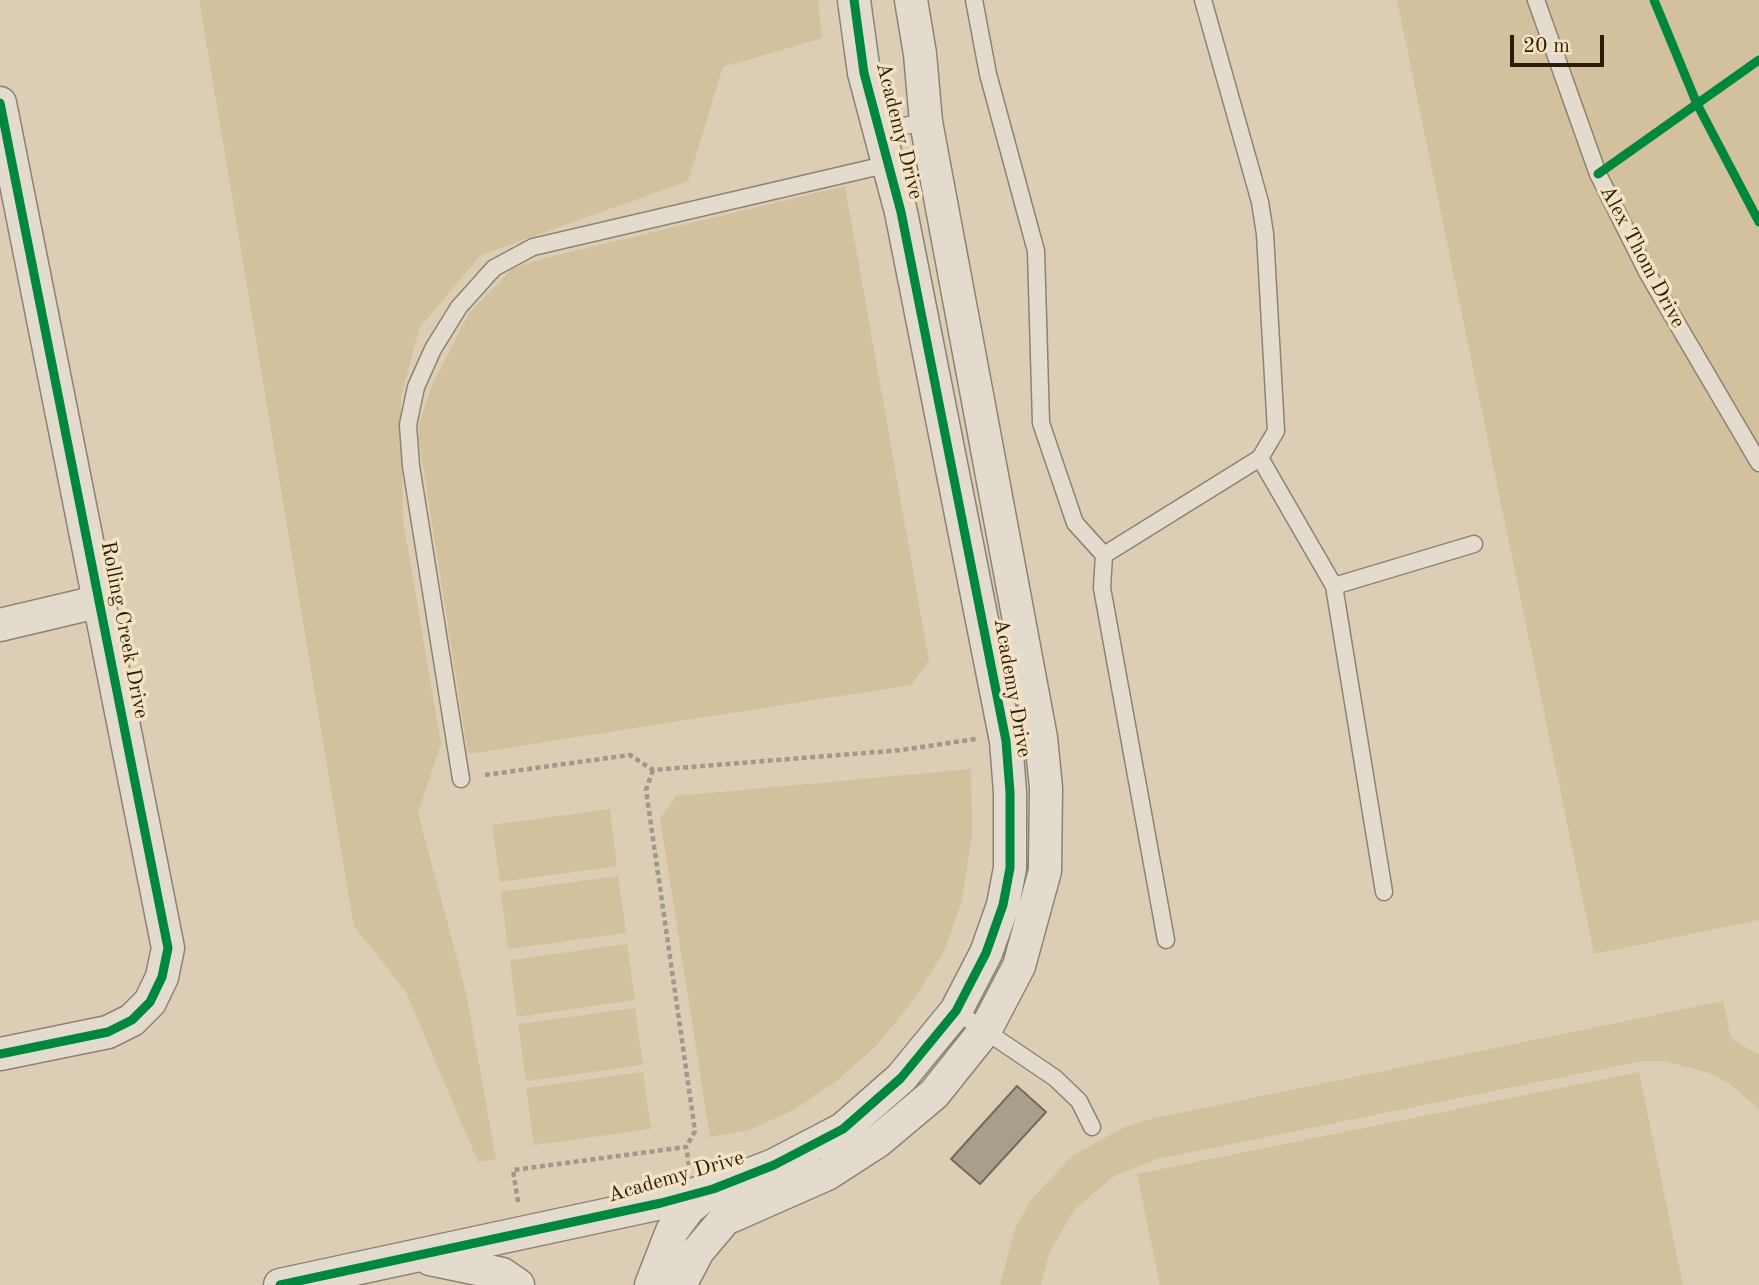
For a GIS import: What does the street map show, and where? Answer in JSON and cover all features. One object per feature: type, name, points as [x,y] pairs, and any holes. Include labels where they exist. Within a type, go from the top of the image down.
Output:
[{"type":"street","name":"Academy Drive","points":[[280,1285],[703,1191],[774,1165],[843,1129],[901,1078],[956,1011],[986,953],[1003,905],[1010,868],[1010,792],[1004,734],[901,212],[864,73],[854,0]]},
{"type":"street","name":"Academy Drive","points":[[680,1285],[698,1251],[724,1219],[827,1174],[878,1141],[934,1094],[986,1029],[1019,965],[1045,871],[1046,788],[1041,738],[926,122],[920,54],[911,0]]},
{"type":"street","name":"Rolling Creek Drive","points":[[0,103],[168,948],[162,977],[150,1002],[132,1020],[108,1032],[0,1054]]},
{"type":"street","points":[[0,625],[101,601]]},
{"type":"street","points":[[652,1285],[672,1231],[703,1191]]},
{"type":"street","name":"Academy Drive","points":[[420,1256],[502,1274],[518,1285]]},
{"type":"lane","points":[[974,0],[988,74],[1035,251],[1041,423],[1075,523],[1104,555],[1102,588],[1166,940]]},
{"type":"lane","points":[[1104,555],[1260,458],[1276,431],[1265,234],[1260,202],[1203,0]]},
{"type":"lane","name":"Alex Thom Drive","points":[[1536,0],[1598,174],[1648,274],[1759,463]]},
{"type":"lane","name":"Academy Drive","points":[[881,130],[926,122]]},
{"type":"lane","points":[[460,779],[411,466],[408,425],[416,387],[433,349],[459,307],[494,268],[533,247],[889,164]]},
{"type":"lane","points":[[1260,458],[1334,586],[1384,892]]},
{"type":"lane","points":[[1334,586],[1474,544]]},
{"type":"lane","points":[[956,1011],[1055,1077],[1079,1101],[1092,1127]]},
{"type":"path","points":[[460,779],[630,755],[653,770],[902,750],[1004,734]]},
{"type":"path","points":[[653,770],[646,790],[695,1131],[686,1147]]},
{"type":"path","points":[[686,1147],[703,1191]]},
{"type":"path","points":[[519,1211],[513,1170],[686,1147]]},
{"type":"shaded area","points":[[199,0],[818,0],[822,38],[723,67],[688,181],[481,255],[420,327],[401,396],[403,521],[441,743],[418,813],[466,992],[496,1159],[478,1162],[406,992],[354,926]]},
{"type":"shaded area","points":[[1397,0],[1759,0],[1759,920],[1594,954]]},
{"type":"shaded area","points":[[845,186],[929,661],[911,685],[468,754],[419,440],[419,424],[432,385],[469,313],[512,269],[541,259]]},
{"type":"shaded area","points":[[971,769],[972,836],[962,900],[945,950],[912,1002],[875,1047],[835,1082],[792,1111],[749,1130],[710,1137],[660,818],[676,796]]},
{"type":"shaded area","points":[[610,809],[617,866],[500,882],[492,825]]},
{"type":"shaded area","points":[[618,876],[626,933],[508,949],[501,892]]},
{"type":"shaded area","points":[[627,944],[635,1000],[517,1017],[510,960]]},
{"type":"shaded area","points":[[1723,1001],[1731,1038],[1759,1055],[1759,1109],[1730,1084],[1709,1073],[1664,1061],[1642,1061],[1157,1159],[1114,1176],[1075,1209],[1049,1253],[1041,1285],[1000,1285],[1016,1226],[1031,1200],[1071,1157],[1122,1128],[1150,1119]]},
{"type":"shaded area","points":[[635,1008],[643,1065],[526,1081],[518,1024]]},
{"type":"shaded area","points":[[643,1072],[651,1129],[534,1145],[526,1088]]},
{"type":"shaded area","points":[[1639,1072],[1683,1285],[1160,1285],[1137,1174]]},
{"type":"building","points":[[1017,1086],[1046,1112],[980,1184],[951,1159]]},
{"type":"cycle path","points":[[280,1285],[661,1203],[713,1189],[774,1165],[843,1129],[901,1078],[956,1011],[986,953],[1003,905],[1010,868],[1010,792],[1006,741],[901,212],[864,73],[854,0]]},
{"type":"cycle path","points":[[1654,0],[1697,104],[1759,222]]},
{"type":"cycle path","points":[[1598,174],[1759,60]]},
{"type":"cycle path","points":[[0,103],[168,948],[162,977],[150,1002],[132,1020],[108,1032],[0,1054]]}]
